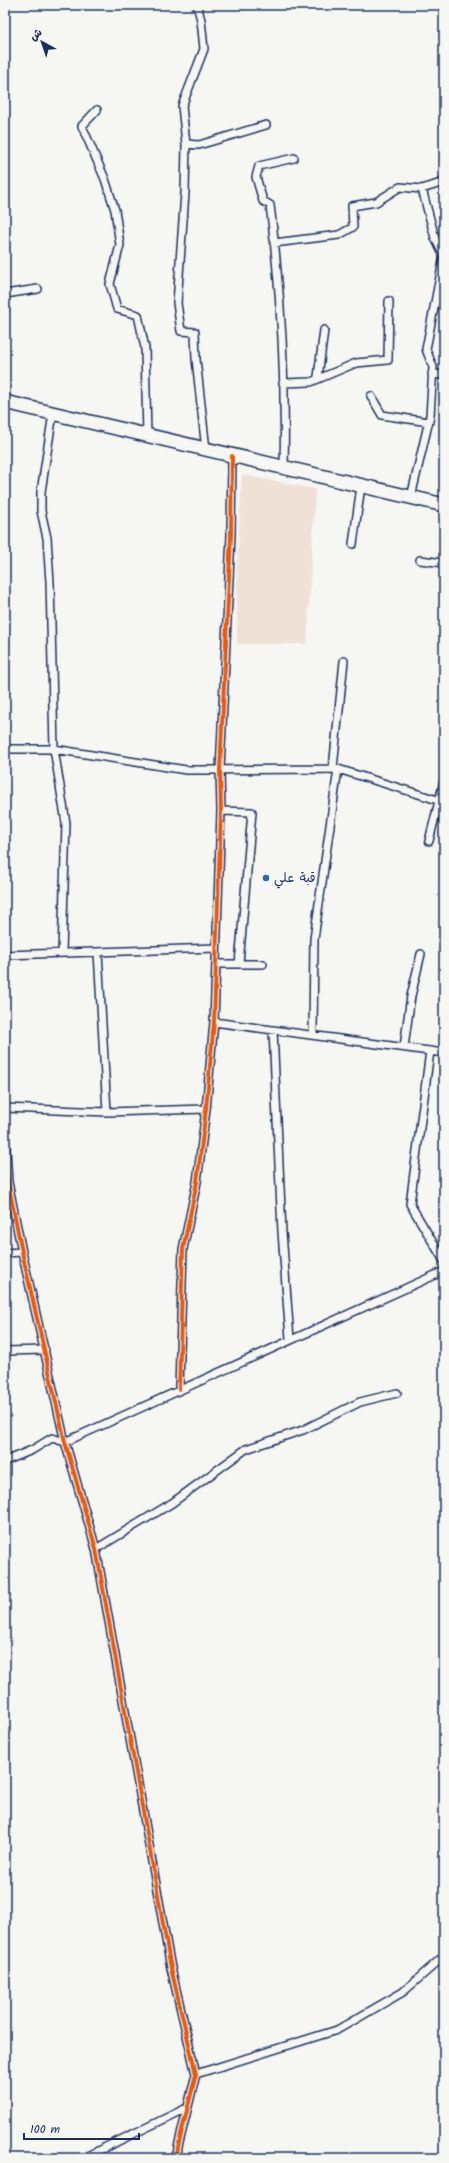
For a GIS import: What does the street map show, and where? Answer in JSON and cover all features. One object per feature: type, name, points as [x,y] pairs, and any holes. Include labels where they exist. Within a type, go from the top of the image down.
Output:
[{"type":"highway","points":[[5,402],[444,505]]},
{"type":"street","points":[[197,5],[201,20],[204,49],[182,106],[186,144],[185,193],[177,303],[181,331],[195,332],[196,360],[206,450]]},
{"type":"street","points":[[97,110],[82,126],[105,179],[115,210],[120,245],[110,284],[117,309],[138,315],[146,348],[147,436]]},
{"type":"street","points":[[186,144],[198,145],[266,125]]},
{"type":"street","points":[[284,467],[283,383],[274,243],[270,205],[263,201],[256,171],[259,166],[294,158]]},
{"type":"street","points":[[274,243],[339,235],[353,227],[352,206],[376,202],[400,186],[422,189],[444,182]]},
{"type":"street","points":[[411,497],[429,422],[433,367],[426,349],[444,256],[435,238],[422,189]]},
{"type":"street","points":[[5,294],[38,289]]},
{"type":"street","points":[[283,383],[311,382],[318,377],[356,363],[388,360],[389,300]]},
{"type":"street","points":[[318,377],[324,330]]},
{"type":"street","points":[[432,374],[444,375]]},
{"type":"street","points":[[371,396],[382,416],[429,422]]},
{"type":"street","points":[[53,413],[41,492],[41,512],[47,538],[50,582],[54,749],[66,823],[62,953]]},
{"type":"street","points":[[179,1390],[183,1250],[197,1182],[206,1109],[214,1022],[221,811],[220,770],[231,535],[232,456]]},
{"type":"street","points":[[353,544],[361,486]]},
{"type":"street","points":[[420,560],[444,563]]},
{"type":"street","points":[[313,1035],[314,939],[336,769],[344,661]]},
{"type":"street","points":[[5,749],[54,749],[186,770],[336,769],[441,801]]},
{"type":"street","points":[[429,841],[441,801],[444,781]]},
{"type":"street","points":[[221,811],[252,812],[239,964]]},
{"type":"street","points":[[5,955],[216,948]]},
{"type":"street","points":[[98,952],[107,1112]]},
{"type":"street","points":[[404,1047],[411,996],[421,954]]},
{"type":"street","points":[[216,964],[263,964]]},
{"type":"street","points":[[214,1022],[444,1053]]},
{"type":"street","points":[[273,1030],[282,1232],[290,1339]]},
{"type":"street","points":[[430,1051],[410,1204],[444,1261]]},
{"type":"street","points":[[5,1108],[107,1112],[206,1109]]},
{"type":"street","points":[[5,1133],[8,1182],[22,1252],[45,1350],[64,1442],[96,1549],[171,1968],[196,2074],[187,2108],[177,2158]]},
{"type":"street","points":[[5,1253],[22,1252]]},
{"type":"street","points":[[5,1461],[32,1450],[52,1438],[64,1442],[444,1271]]},
{"type":"street","points":[[5,1351],[45,1350]]},
{"type":"street","points":[[96,1549],[172,1503],[246,1449],[303,1430],[360,1402],[398,1392]]},
{"type":"street","points":[[196,2074],[337,2030],[403,1992],[444,1956]]},
{"type":"street","points":[[83,2158],[187,2108]]},
{"type":"shaded area","points":[[242,475],[315,489],[307,644],[237,644],[237,567]]},
{"type":"cycle path","points":[[179,1389],[183,1249],[197,1182],[206,1109],[214,1022],[221,811],[220,770],[231,535],[232,456]]},
{"type":"cycle path","points":[[5,1133],[8,1182],[22,1252],[65,1442],[96,1549],[171,1968],[196,2074],[178,2147],[177,2158]]},
{"type":"place","name":"قبة علي","points":[[266,878]]}]
